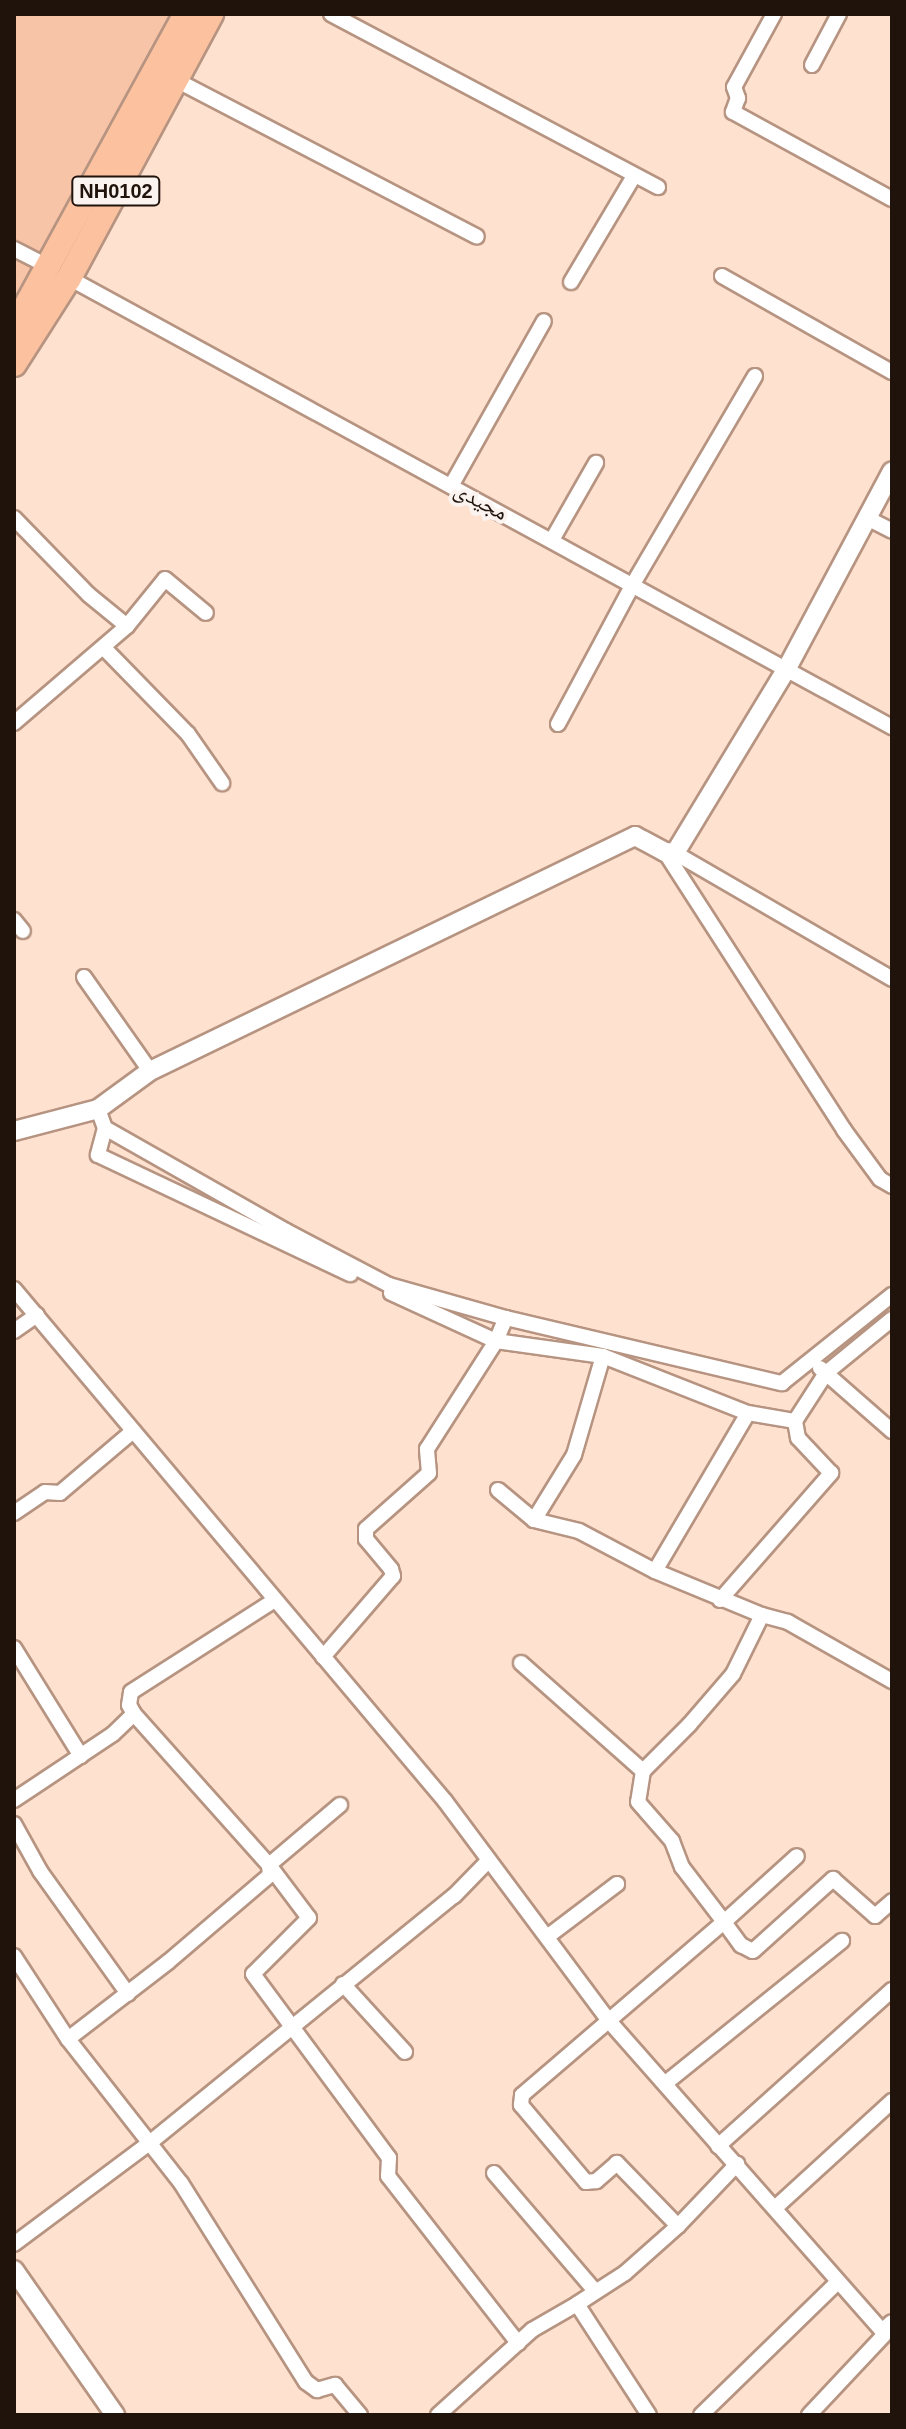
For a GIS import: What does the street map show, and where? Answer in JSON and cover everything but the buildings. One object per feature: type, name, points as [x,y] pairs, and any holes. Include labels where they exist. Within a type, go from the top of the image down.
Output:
[{"type":"highway","name":"NH0102","points":[[14,364],[186,14]]},
{"type":"highway","name":"NH0102","points":[[14,328],[59,272],[176,80],[211,14]]},
{"type":"street","points":[[331,14],[658,187]]},
{"type":"street","points":[[774,14],[734,87],[738,98],[733,112],[892,199]]},
{"type":"street","points":[[812,65],[839,14]]},
{"type":"street","points":[[176,80],[477,237]]},
{"type":"street","points":[[571,282],[634,176]]},
{"type":"street","name":"مجیدی","points":[[14,249],[892,727]]},
{"type":"street","points":[[722,276],[892,372]]},
{"type":"street","points":[[451,486],[544,321]]},
{"type":"street","points":[[558,724],[633,584],[755,376]]},
{"type":"street","points":[[552,540],[596,463]]},
{"type":"street","points":[[670,852],[787,668],[892,471]]},
{"type":"street","points":[[14,518],[89,595],[127,626]]},
{"type":"street","points":[[867,518],[892,531]]},
{"type":"street","points":[[14,723],[104,648],[127,626],[165,579],[206,613]]},
{"type":"street","points":[[104,648],[188,734],[222,783]]},
{"type":"street","points":[[14,1131],[98,1109],[150,1071],[635,836],[670,852],[892,979]]},
{"type":"street","points":[[670,852],[844,1130],[880,1179],[892,1186]]},
{"type":"street","points":[[84,977],[150,1071]]},
{"type":"street","points":[[98,1109],[105,1128],[98,1155],[496,1341],[603,1356],[748,1413],[795,1421]]},
{"type":"street","points":[[105,1128],[286,1231],[389,1285],[506,1318],[782,1383],[814,1361],[892,1295]]},
{"type":"street","points":[[14,1289],[445,1801],[609,2021],[667,2082],[718,2146],[838,2282],[888,2333],[809,2415]]},
{"type":"street","points":[[14,1331],[37,1315]]},
{"type":"street","points":[[323,1657],[393,1576],[391,1569],[366,1539],[366,1529],[429,1473],[427,1449],[496,1341],[506,1318]]},
{"type":"street","points":[[720,1600],[831,1473],[798,1438],[795,1421],[826,1373],[892,1319]]},
{"type":"street","points":[[534,1520],[574,1455],[603,1356]]},
{"type":"street","points":[[814,1361],[892,1431]]},
{"type":"street","points":[[655,1571],[748,1413]]},
{"type":"street","points":[[14,1513],[45,1492],[60,1493],[133,1431]]},
{"type":"street","points":[[498,1490],[534,1520],[579,1531],[655,1571],[720,1600],[788,1622],[892,1681]]},
{"type":"street","points":[[275,1600],[131,1692],[129,1705],[269,1865],[309,1918],[253,1974],[389,2158],[388,2176],[518,2343]]},
{"type":"street","points":[[762,1615],[733,1674],[689,1725],[643,1771],[638,1802],[672,1841],[682,1867],[741,1945],[753,1951],[833,1879],[875,1916],[892,1901]]},
{"type":"street","points":[[14,1648],[81,1756]]},
{"type":"street","points":[[521,1663],[643,1771]]},
{"type":"street","points":[[14,1800],[81,1756],[134,1714]]},
{"type":"street","points":[[269,1865],[340,1805]]},
{"type":"street","points":[[14,1824],[40,1871],[128,1994]]},
{"type":"street","points":[[678,2226],[617,2163],[596,2181],[586,2182],[521,2105],[522,2095],[797,1856]]},
{"type":"street","points":[[14,2244],[152,2141],[454,1896],[489,1860]]},
{"type":"street","points":[[68,2039],[128,1994],[270,1875],[269,1865]]},
{"type":"street","points":[[547,1937],[617,1884]]},
{"type":"street","points":[[667,2082],[842,1941]]},
{"type":"street","points":[[14,1956],[68,2039],[128,2120],[152,2141],[306,2382],[317,2390],[335,2385],[360,2415]]},
{"type":"street","points":[[343,1984],[405,2052]]},
{"type":"street","points":[[718,2146],[892,1990]]},
{"type":"street","points":[[775,2208],[892,2101]]},
{"type":"street","points":[[438,2415],[532,2330],[625,2273],[678,2226],[737,2164]]},
{"type":"street","points":[[494,2173],[595,2291]]},
{"type":"street","points":[[14,2270],[115,2415]]},
{"type":"street","points":[[701,2415],[838,2282]]},
{"type":"street","points":[[577,2304],[649,2415]]},
{"type":"shaded area","points":[[14,14],[177,14],[14,316]]}]
